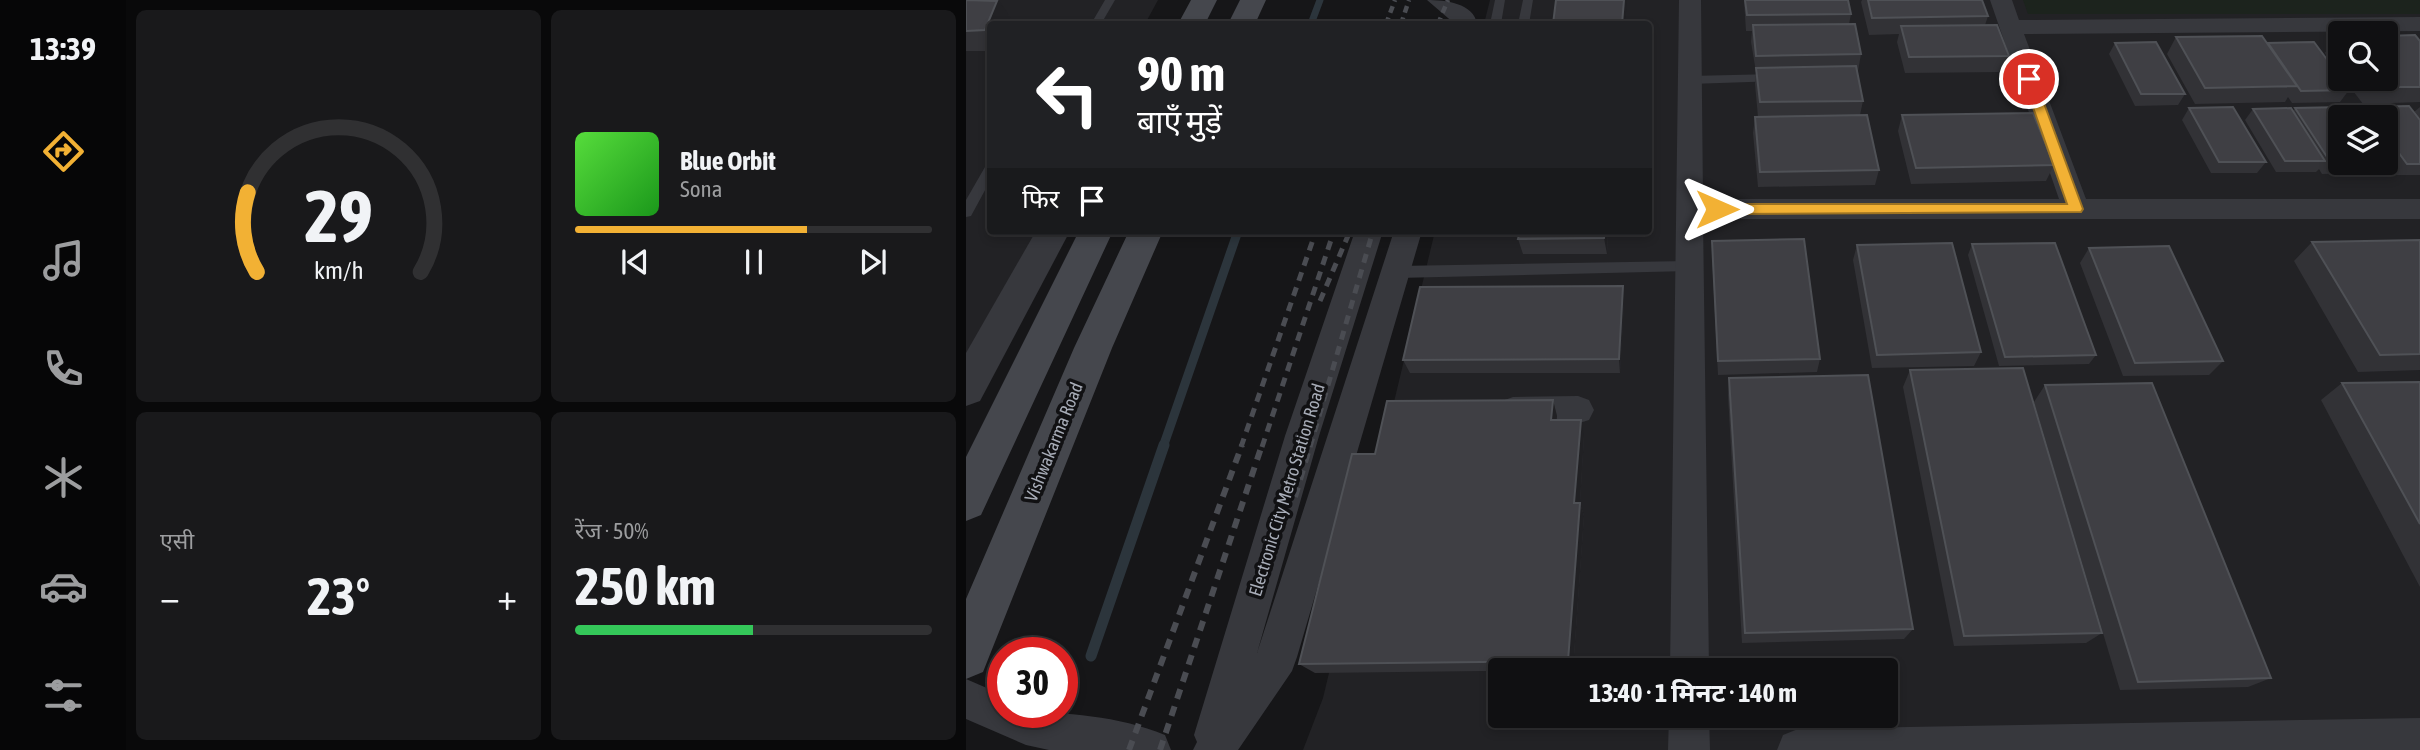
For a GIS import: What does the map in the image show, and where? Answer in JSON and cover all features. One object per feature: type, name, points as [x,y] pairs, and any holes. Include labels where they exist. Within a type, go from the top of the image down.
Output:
[{"type":"main road","points":[[1243,21],[1253,0]]},
{"type":"main road","points":[[1089,245],[1081,272],[1084,278],[1094,281],[1118,275],[1140,244]]},
{"type":"main road","name":"Vishwakarma Road","points":[[966,655],[1093,348],[1140,244]]},
{"type":"main road","points":[[966,501],[1089,245]]},
{"type":"main road","points":[[1039,349],[1052,335],[1077,327],[1087,328],[1093,335],[1093,348]]},
{"type":"street","points":[[1432,21],[1438,0],[1467,21]]},
{"type":"street","points":[[1689,658],[1690,0]]},
{"type":"street","points":[[2001,0],[2076,209]]},
{"type":"street","points":[[2011,27],[2420,24]]},
{"type":"street","points":[[1689,209],[2420,209]]},
{"type":"street","points":[[966,389],[1051,235]]},
{"type":"street","name":"Electronic City Metro Station Road","points":[[1212,750],[1298,449],[1368,235]]},
{"type":"street","points":[[1212,750],[1279,657],[1367,414],[1407,235]]},
{"type":"street","points":[[1486,412],[1578,410]]},
{"type":"street","points":[[966,699],[1026,725],[1150,750]]},
{"type":"street","points":[[1689,728],[1689,750]]},
{"type":"street","points":[[1798,750],[2420,738]]},
{"type":"lane","points":[[1098,21],[1110,0]]},
{"type":"lane","points":[[1496,21],[1500,0]]},
{"type":"lane","points":[[1524,21],[1528,0]]},
{"type":"lane","points":[[1690,80],[1795,77]]},
{"type":"lane","points":[[966,212],[987,175]]},
{"type":"lane","points":[[1397,272],[1689,266]]},
{"type":"shaded area","points":[[966,0],[1158,0],[1147,21],[987,21],[987,235],[1038,235],[966,378]]},
{"type":"shaded area","points":[[1490,0],[2420,0],[2420,750],[1303,750],[1323,698],[1434,235],[1652,235],[1652,21],[1485,21]]},
{"type":"shaded area","points":[[2023,0],[2420,0],[2420,14],[2028,14]]},
{"type":"building","points":[[966,0],[997,1],[985,30],[966,31]]},
{"type":"building","points":[[1556,0],[1624,0],[1622,21],[1553,21]]},
{"type":"building","points":[[1745,0],[1848,0],[1851,14],[1747,15]]},
{"type":"building","points":[[1868,0],[1982,0],[1988,16],[1872,18]]},
{"type":"building","points":[[1855,24],[1861,54],[1756,56],[1753,25]]},
{"type":"building","points":[[1997,25],[2009,56],[1909,57],[1901,26]]},
{"type":"building","points":[[2415,35],[2420,41],[2420,87],[2398,87],[2398,36]]},
{"type":"building","points":[[2262,36],[2297,86],[2205,88],[2176,37]]},
{"type":"building","points":[[2156,42],[2185,94],[2141,94],[2115,43]]},
{"type":"building","points":[[2314,42],[2328,61],[2328,90],[2301,91],[2268,43]]},
{"type":"building","points":[[1856,66],[1863,101],[1760,102],[1756,68]]},
{"type":"building","points":[[2398,106],[2409,106],[2420,120],[2420,164],[2407,164],[2398,152]]},
{"type":"building","points":[[2233,107],[2266,162],[2219,162],[2189,108]]},
{"type":"building","points":[[2328,107],[2328,158],[2295,108]]},
{"type":"building","points":[[2291,108],[2325,161],[2285,161],[2253,109]]},
{"type":"building","points":[[2033,113],[2054,165],[1916,168],[1902,115]]},
{"type":"building","points":[[1867,115],[1879,170],[1760,172],[1755,117]]},
{"type":"building","points":[[1519,235],[1604,235],[1604,238],[1518,239]]},
{"type":"building","points":[[1804,239],[1820,359],[1718,361],[1712,241]]},
{"type":"building","points":[[2420,240],[2420,354],[2380,355],[2312,242]]},
{"type":"building","points":[[1952,243],[1981,352],[1877,355],[1857,245]]},
{"type":"building","points":[[2055,243],[2096,355],[2005,357],[1972,244]]},
{"type":"building","points":[[2169,246],[2223,361],[2135,363],[2089,248]]},
{"type":"building","points":[[1623,286],[1619,359],[1403,360],[1420,287]]},
{"type":"building","points":[[2023,368],[2102,633],[1964,636],[1910,370]]},
{"type":"building","points":[[1868,375],[1913,629],[1745,633],[1729,378]]},
{"type":"building","points":[[2420,382],[2420,524],[2342,383]]},
{"type":"building","points":[[2152,383],[2271,678],[2138,682],[2045,385]]},
{"type":"building","points":[[1553,400],[1551,420],[1581,420],[1574,503],[1580,503],[1568,658],[1488,658],[1488,662],[1299,664],[1352,454],[1375,454],[1387,401]]},
{"type":"waterway","points":[[1312,21],[1320,0]]},
{"type":"waterway","points":[[1163,447],[1237,235]]},
{"type":"waterway","points":[[1091,656],[1164,445]]},
{"type":"railway","points":[[1387,21],[1395,0]]},
{"type":"railway","points":[[1402,21],[1409,0]]},
{"type":"railway","points":[[1439,21],[1448,0]]},
{"type":"railway","points":[[1241,447],[1315,235]]},
{"type":"railway","points":[[1262,447],[1333,235]]},
{"type":"railway","points":[[1320,301],[1348,235]]},
{"type":"railway","points":[[1310,447],[1372,235]]},
{"type":"railway","points":[[1129,750],[1242,445]]},
{"type":"railway","points":[[1160,750],[1262,445]]},
{"type":"railway","points":[[1295,497],[1310,445]]},
{"type":"route","points":[[1717,209],[2076,209],[2029,79]]}]
